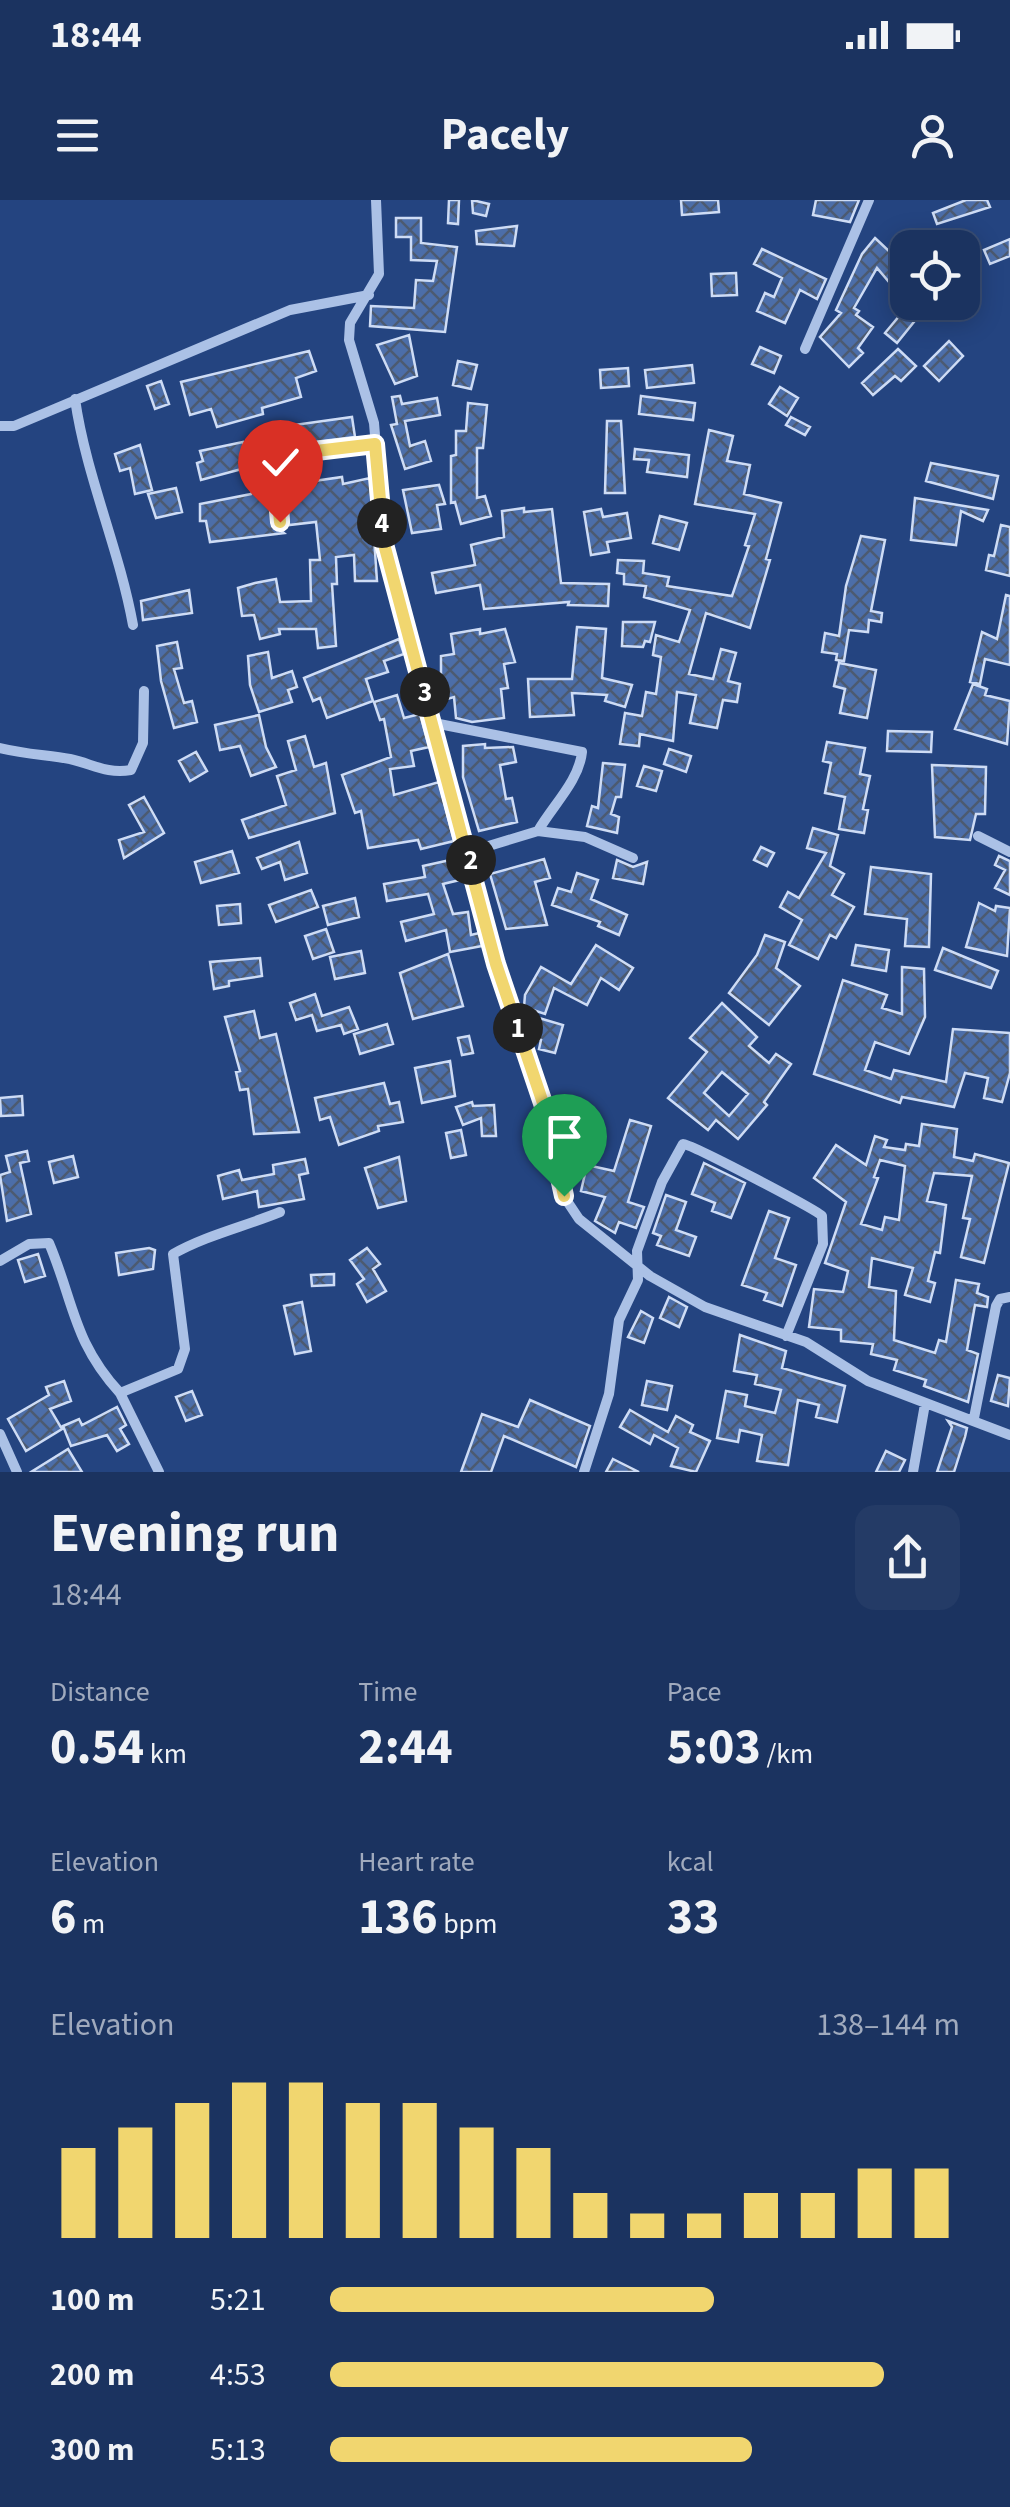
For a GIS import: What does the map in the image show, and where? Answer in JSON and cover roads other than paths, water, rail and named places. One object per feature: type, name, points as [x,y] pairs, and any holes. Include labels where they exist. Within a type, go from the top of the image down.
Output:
[{"type":"street","points":[[376,200],[380,274],[350,323],[349,340],[370,400],[384,544],[496,964],[545,1109],[564,1196],[579,1218],[650,1276],[705,1307],[821,1350],[868,1381],[1010,1434]]},
{"type":"street","points":[[806,348],[869,200]]},
{"type":"street","points":[[0,426],[14,426],[290,310],[369,296]]},
{"type":"street","points":[[75,398],[80,436],[122,564],[133,625]]},
{"type":"street","points":[[280,522],[274,456],[375,444]]},
{"type":"street","points":[[0,748],[41,758],[70,759],[102,771],[131,770],[144,742],[144,691]]},
{"type":"street","points":[[434,723],[578,748],[582,756],[576,776],[538,830]]},
{"type":"street","points":[[469,852],[538,830],[585,837],[633,858]]},
{"type":"street","points":[[978,836],[1010,852]]},
{"type":"street","points":[[584,1472],[609,1394],[619,1320],[640,1265],[637,1251],[675,1153],[684,1144],[700,1148],[768,1189],[807,1204],[822,1216],[822,1244],[786,1336]]},
{"type":"street","points":[[120,1393],[178,1368],[184,1349],[173,1254],[206,1235],[234,1231],[280,1212]]},
{"type":"street","points":[[0,1260],[30,1244],[49,1243],[67,1306],[94,1364],[120,1393],[159,1472]]},
{"type":"street","points":[[974,1418],[996,1306],[1000,1299],[1010,1298]]},
{"type":"street","points":[[913,1472],[926,1404]]},
{"type":"street","points":[[0,1434],[17,1472]]}]
